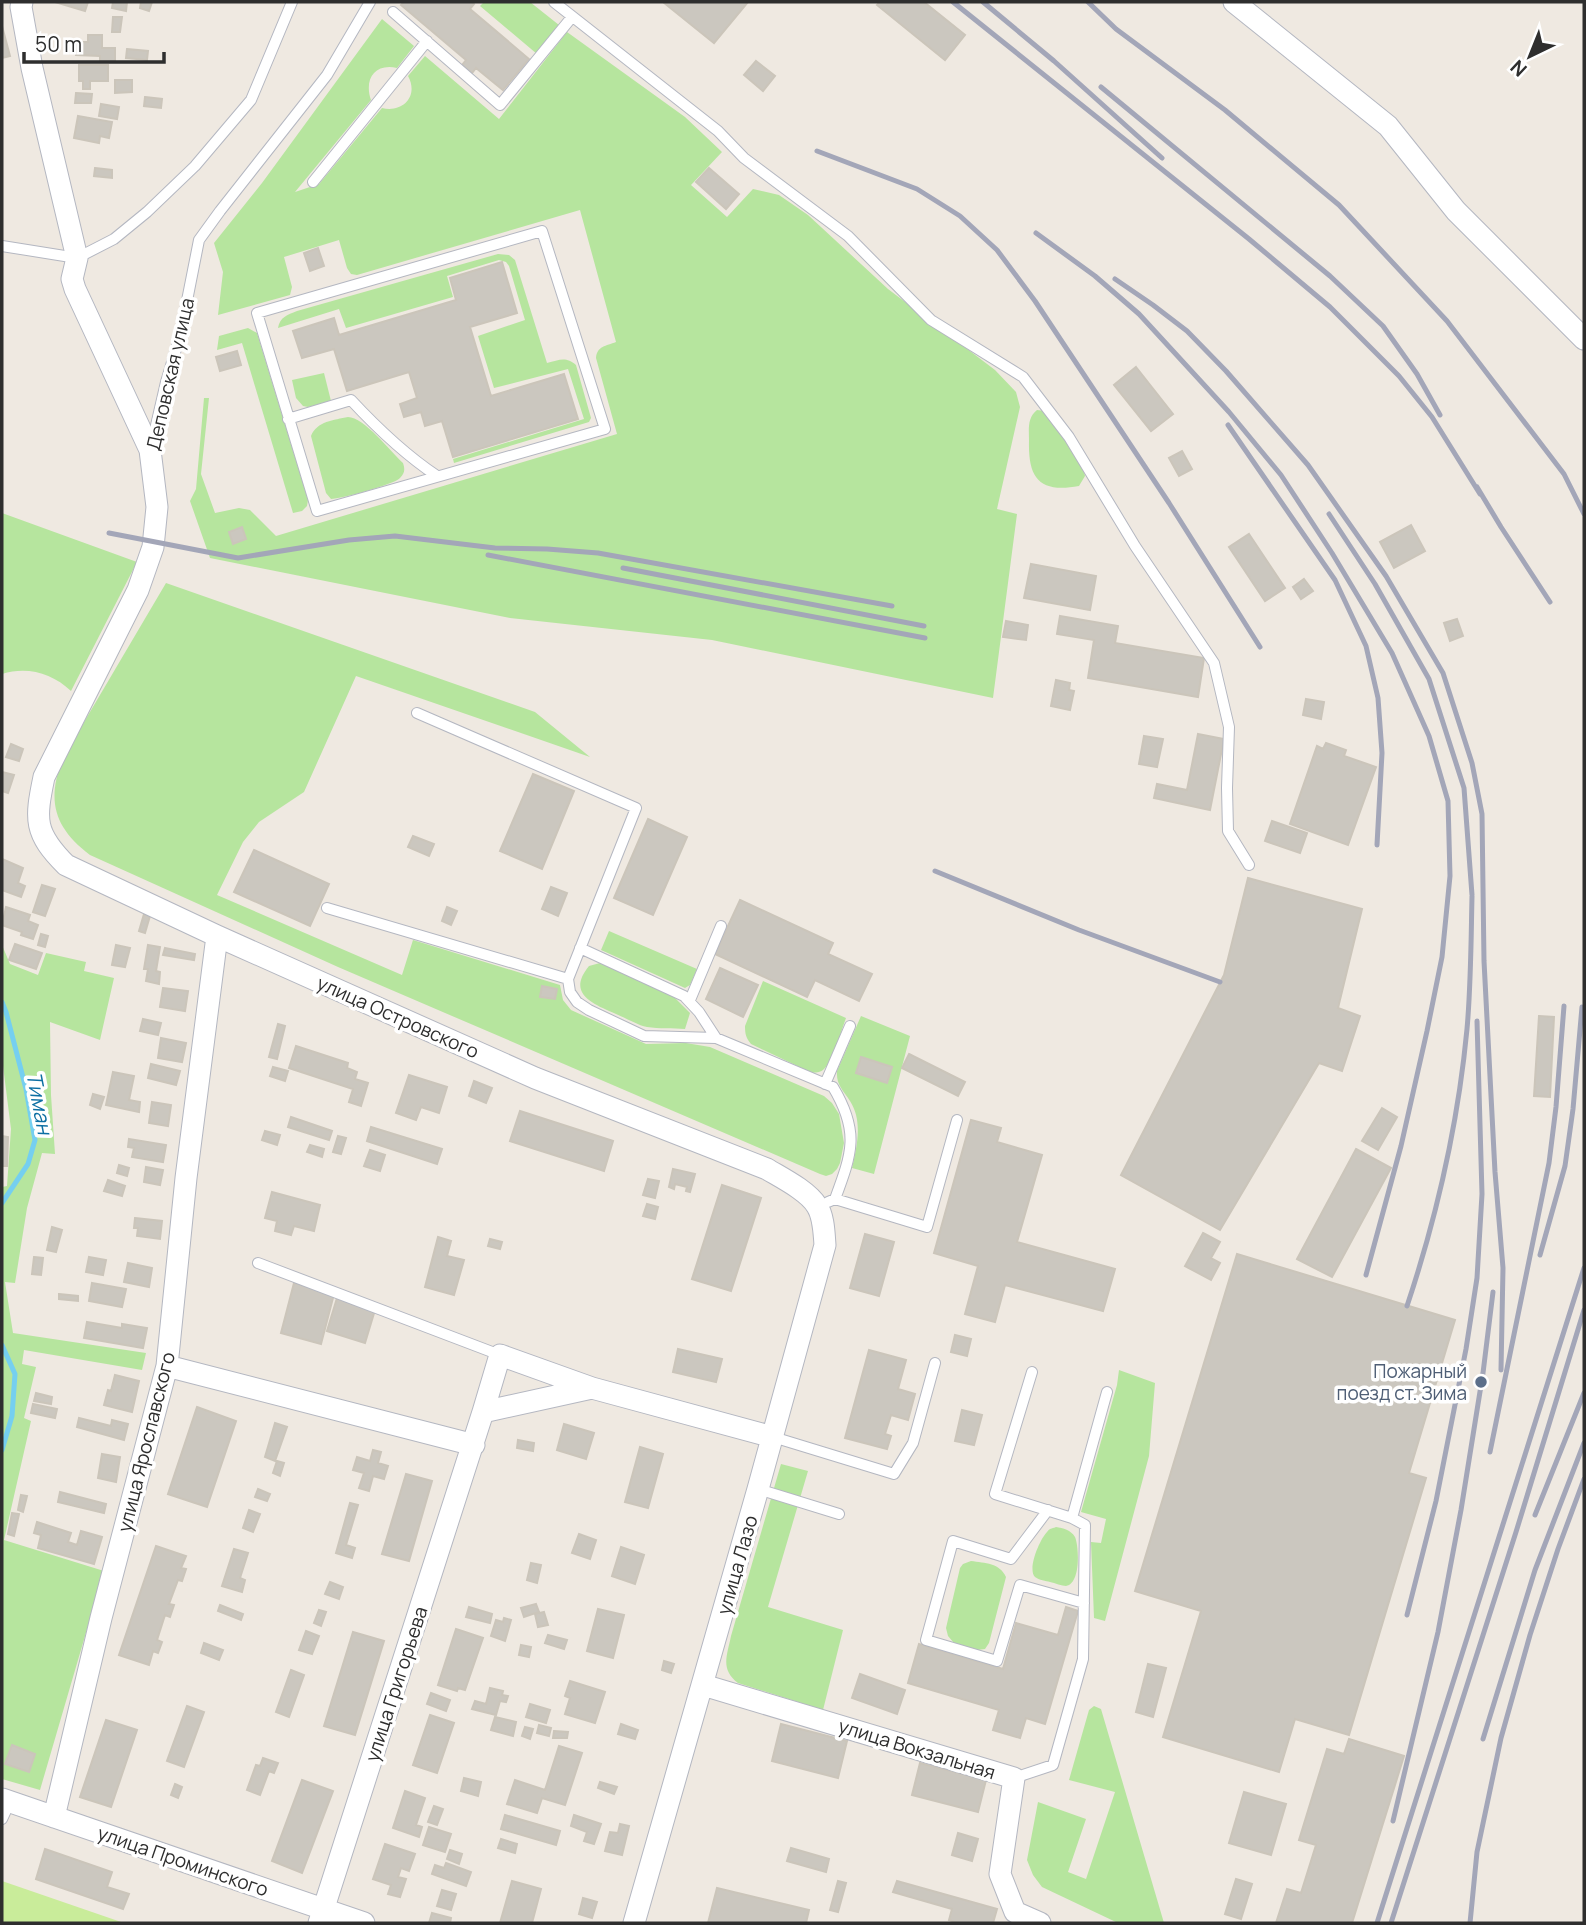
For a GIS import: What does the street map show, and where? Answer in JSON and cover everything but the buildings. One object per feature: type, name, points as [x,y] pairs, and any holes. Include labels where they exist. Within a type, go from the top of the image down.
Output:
[{"type":"street","points":[[22,2],[32,68],[74,269],[75,289],[150,450]]},
{"type":"street","points":[[1234,2],[1388,126],[1455,211],[1584,339]]},
{"type":"street","name":"Деповская улица","points":[[44,777],[138,590],[153,547],[158,507],[150,450]]},
{"type":"street","name":"улица Островского","points":[[44,777],[37,808],[39,824],[54,853],[66,865],[217,936],[535,1077],[767,1169],[826,1203]]},
{"type":"street","name":"улица Ярославского","points":[[54,1817],[101,1618],[167,1366],[186,1178],[217,936]]},
{"type":"street","name":"улица Лазо","points":[[634,1923],[825,1245],[823,1224],[826,1203]]},
{"type":"street","points":[[499,1355],[592,1388],[773,1437]]},
{"type":"street","name":"улица Григорьева","points":[[321,1916],[474,1445],[499,1355]]},
{"type":"street","points":[[167,1366],[474,1445]]},
{"type":"street","points":[[483,1412],[592,1388]]},
{"type":"street","name":"улица Вокзальная","points":[[703,1685],[1014,1779],[1000,1874],[1012,1918],[1040,1923]]},
{"type":"street","name":"улица Проминского","points":[[5,1807],[54,1817],[321,1916],[365,1923]]},
{"type":"lane","points":[[2,246],[74,269],[147,212],[195,166],[251,100],[292,2]]},
{"type":"lane","name":"Деповская улица","points":[[150,450],[180,336],[199,240],[327,75],[370,2]]},
{"type":"lane","points":[[554,2],[719,131],[744,158],[848,236],[931,320],[1023,377],[1069,436],[1135,547],[1214,663],[1229,727],[1228,831],[1249,865]]},
{"type":"lane","points":[[393,12],[500,105],[572,17]]},
{"type":"lane","points":[[313,182],[427,41]]},
{"type":"lane","points":[[542,231],[605,429],[317,512],[288,419],[257,313],[542,231]]},
{"type":"lane","points":[[288,419],[351,400],[411,459],[437,476]]},
{"type":"lane","points":[[417,713],[636,808],[568,979],[570,992],[577,1002],[590,1010],[644,1036],[716,1038],[833,1087],[844,1105],[852,1137],[847,1166],[826,1203],[927,1227],[957,1120]]},
{"type":"lane","points":[[327,908],[568,979]]},
{"type":"lane","points":[[690,1000],[722,926]]},
{"type":"lane","points":[[580,948],[684,996],[690,1000],[716,1038]]},
{"type":"lane","points":[[825,1084],[850,1026]]},
{"type":"lane","points":[[258,1263],[499,1355]]},
{"type":"lane","points":[[773,1437],[894,1474],[913,1443],[935,1363]]},
{"type":"lane","points":[[1014,1779],[1053,1765],[1083,1659],[1085,1525],[1072,1518],[995,1494],[1032,1372]]},
{"type":"lane","points":[[1072,1518],[1107,1392]]},
{"type":"lane","points":[[758,1489],[839,1514]]},
{"type":"lane","points":[[1048,1510],[1011,1559],[953,1541],[926,1640],[998,1661],[1020,1585],[1084,1603]]},
{"type":"green space","points":[[484,2],[530,2],[559,25],[537,54],[480,6]]},
{"type":"green space","points":[[382,19],[414,46],[397,68],[382,68],[373,75],[369,86],[371,100],[295,192],[319,184],[382,108],[396,108],[407,101],[412,90],[408,76],[425,56],[499,119],[567,32],[685,117],[722,152],[691,185],[727,217],[753,189],[779,195],[808,215],[888,289],[995,370],[1016,392],[1020,407],[997,509],[1017,514],[993,698],[712,640],[510,618],[210,558],[190,501],[196,489],[204,398],[209,398],[201,474],[215,513],[239,508],[250,510],[276,536],[617,434],[596,358],[600,349],[616,342],[580,210],[357,275],[351,274],[347,268],[339,240],[284,257],[292,287],[290,295],[218,315],[223,272],[214,243],[262,183]]},
{"type":"green space","points":[[498,254],[509,255],[515,260],[547,363],[566,360],[576,365],[591,418],[589,422],[454,463],[453,459],[584,419],[568,369],[494,388],[478,336],[525,320],[506,262],[499,260],[447,276],[453,297],[346,328],[339,309],[278,328],[282,319],[297,311]]},
{"type":"green space","points":[[248,328],[257,333],[308,500],[302,511],[293,513],[242,343],[217,350],[219,336]]},
{"type":"green space","points":[[324,373],[331,401],[303,406],[296,398],[292,380]]},
{"type":"green space","points":[[1037,410],[1045,411],[1083,466],[1085,476],[1079,486],[1066,488],[1046,485],[1034,474],[1029,454],[1029,428],[1030,420]]},
{"type":"green space","points":[[348,417],[362,422],[377,435],[403,463],[404,471],[400,478],[389,484],[331,499],[326,493],[311,436],[322,424]]},
{"type":"green space","points":[[2,513],[137,562],[71,691],[56,680],[39,673],[21,671],[2,674]]},
{"type":"green space","points":[[166,583],[535,712],[590,757],[356,676],[304,792],[259,822],[243,842],[217,895],[402,975],[413,940],[560,985],[563,1000],[571,1010],[646,1044],[686,1043],[710,1047],[824,1096],[839,1114],[844,1143],[837,1169],[826,1176],[820,1174],[338,967],[90,855],[68,834],[56,811],[55,786],[58,771],[64,756]]},
{"type":"green space","points":[[609,931],[697,969],[690,985],[685,988],[601,950]]},
{"type":"green space","points":[[2,945],[10,964],[38,975],[46,953],[86,962],[84,971],[114,978],[100,1040],[50,1022],[55,1154],[42,1153],[27,1208],[15,1283],[5,1282],[13,1333],[146,1353],[142,1370],[24,1350],[22,1364],[36,1367],[24,1418],[31,1421],[4,1540],[104,1571],[40,1790],[2,1779],[2,1187],[7,1186],[11,1129],[2,1058]]},
{"type":"green space","points":[[600,963],[674,997],[690,1013],[685,1029],[643,1026],[591,1002],[581,991],[580,984],[589,966]]},
{"type":"green space","points":[[763,981],[846,1018],[833,1053],[823,1070],[812,1073],[749,1042],[745,1026]]},
{"type":"green space","points":[[861,1016],[910,1036],[874,1174],[852,1168],[858,1125],[854,1109],[837,1076]]},
{"type":"green space","points":[[1119,1370],[1155,1383],[1149,1456],[1105,1621],[1094,1618],[1091,1542],[1101,1543],[1106,1519],[1081,1512]]},
{"type":"green space","points":[[781,1464],[808,1471],[768,1607],[843,1630],[823,1710],[738,1683],[732,1678],[727,1667],[731,1636]]},
{"type":"green space","points":[[1056,1527],[1071,1533],[1076,1542],[1076,1572],[1071,1584],[1066,1586],[1038,1579],[1033,1573],[1033,1561],[1041,1541],[1049,1530]]},
{"type":"green space","points":[[971,1561],[996,1566],[1006,1577],[989,1643],[985,1649],[977,1650],[954,1643],[946,1628],[960,1568]]},
{"type":"green space","points":[[1094,1706],[1101,1709],[1164,1923],[1118,1923],[1042,1887],[1027,1860],[1038,1802],[1086,1819],[1068,1872],[1086,1879],[1115,1792],[1069,1780],[1089,1710]]},
{"type":"green space","points":[[2,1881],[124,1923],[2,1923]]},
{"type":"waterway","name":"Тиман","points":[[2,1002],[26,1089],[35,1140],[28,1164],[2,1203]]},
{"type":"waterway","name":"Тиман","points":[[2,1345],[15,1374],[12,1416],[2,1450]]},
{"type":"railway","points":[[953,2],[1330,307],[1399,376],[1432,417],[1480,494]]},
{"type":"railway","points":[[983,2],[1054,61],[1162,158]]},
{"type":"railway","points":[[1088,2],[1116,29],[1225,110],[1339,205],[1447,321],[1564,474],[1584,514]]},
{"type":"railway","points":[[1101,87],[1330,276],[1383,326],[1417,374],[1440,415]]},
{"type":"railway","points":[[817,151],[917,189],[960,216],[997,250],[1035,301],[1169,503],[1260,647]]},
{"type":"railway","points":[[1036,233],[1095,276],[1139,314],[1229,412],[1281,475],[1392,653],[1429,736],[1448,801],[1450,876],[1442,957],[1401,1146],[1366,1275]]},
{"type":"railway","points":[[1115,279],[1187,331],[1226,371],[1308,465],[1386,576],[1443,673],[1472,763],[1482,814],[1484,961],[1503,1268],[1501,1370]]},
{"type":"railway","points":[[1228,425],[1335,580],[1366,646],[1378,698],[1382,753],[1377,845]]},
{"type":"railway","points":[[1477,487],[1550,602]]},
{"type":"railway","points":[[1329,514],[1375,584],[1429,679],[1464,788],[1472,895]]},
{"type":"railway","points":[[109,533],[238,558],[349,540],[395,536],[495,548],[598,553],[892,606]]},
{"type":"railway","points":[[488,555],[925,638]]},
{"type":"railway","points":[[623,568],[924,626]]},
{"type":"railway","points":[[935,871],[1079,930],[1220,982]]},
{"type":"railway","points":[[1407,1306],[1437,1204],[1458,1100],[1468,1012],[1472,896]]},
{"type":"railway","points":[[1490,1452],[1549,1163],[1564,1006]]},
{"type":"railway","points":[[1540,1255],[1565,1166],[1582,1007]]},
{"type":"railway","points":[[1407,1615],[1436,1501],[1477,1278],[1482,1194],[1477,1021]]},
{"type":"railway","points":[[1377,1923],[1584,1268]]},
{"type":"railway","points":[[1393,1821],[1438,1632],[1461,1510],[1493,1292]]},
{"type":"railway","points":[[1391,1923],[1584,1310]]},
{"type":"railway","points":[[1535,1515],[1584,1393]]},
{"type":"railway","points":[[1483,1739],[1535,1570],[1584,1443]]},
{"type":"railway","points":[[1470,1923],[1477,1852],[1501,1738],[1530,1635],[1584,1479]]},
{"type":"place","name":"Пожарный поезд ст. Зима","points":[[1481,1382]]}]
